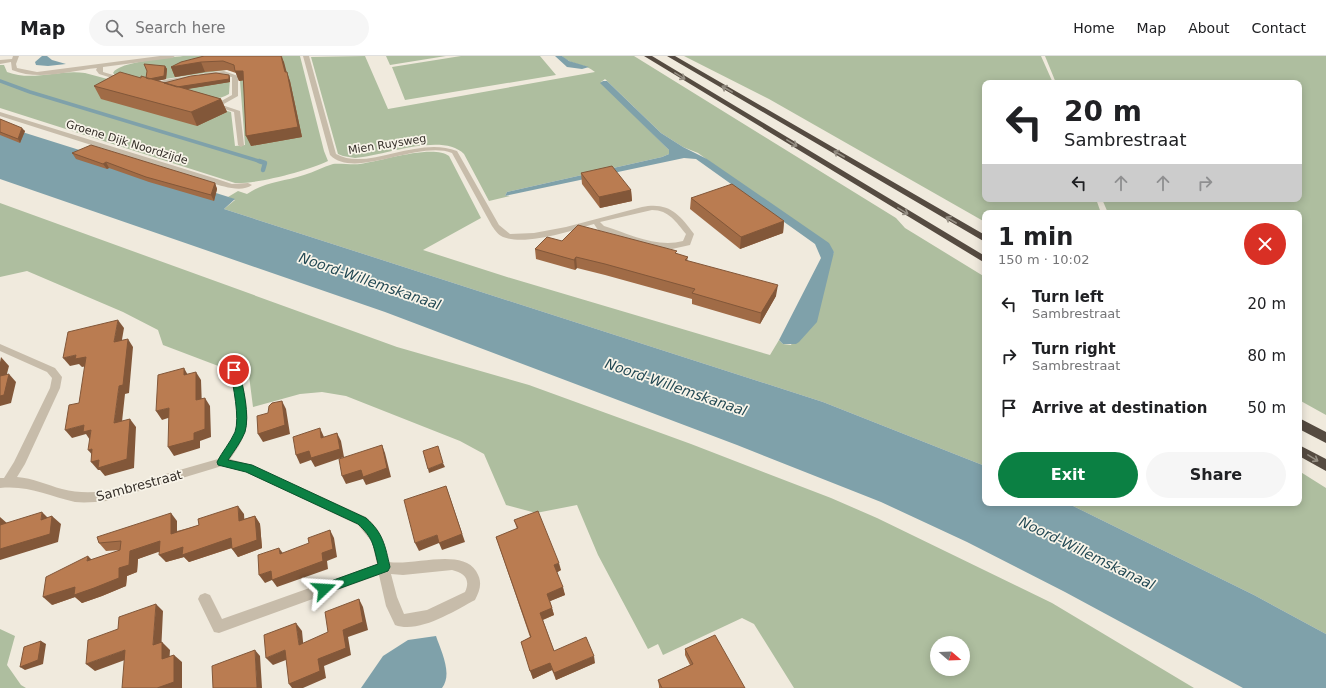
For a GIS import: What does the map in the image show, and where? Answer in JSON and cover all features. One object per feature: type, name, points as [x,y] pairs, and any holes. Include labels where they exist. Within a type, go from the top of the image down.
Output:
[{"type":"highway","points":[[647,56],[982,258]]},
{"type":"highway","points":[[670,56],[982,237]]},
{"type":"highway","points":[[1302,425],[1326,438]]},
{"type":"highway","points":[[1302,452],[1326,466]]},
{"type":"street","points":[[0,62],[15,58],[14,69],[27,73],[52,73],[172,56]]},
{"type":"street","name":"Mien Ruysweg","points":[[306,56],[333,155],[337,159],[345,162],[359,161],[426,148],[448,149],[455,152],[496,226],[502,233],[511,237],[524,238],[653,206],[668,210],[690,234],[687,242],[672,247],[656,245],[601,228],[595,221]]},
{"type":"street","points":[[100,66],[101,73],[135,83]]},
{"type":"street","points":[[150,87],[166,81],[217,74],[228,73],[235,76],[235,96],[218,105]]},
{"type":"street","points":[[143,85],[164,91]]},
{"type":"street","points":[[205,102],[237,111],[241,145]]},
{"type":"street","name":"Groene Dijk Noordzijde","points":[[0,114],[214,181],[232,186],[248,185]]},
{"type":"street","name":"Sambrestraat","points":[[0,347],[51,370],[57,377],[55,388],[19,464],[4,483]]},
{"type":"street","points":[[222,462],[240,433],[241,423],[239,389],[234,370]]},
{"type":"street","name":"Sambrestraat","points":[[4,483],[21,482],[72,496],[90,498],[106,496],[222,462],[248,468],[362,521],[371,529],[378,540],[384,567],[394,612],[400,620],[408,621],[426,617],[470,596],[474,589],[474,581],[471,573],[464,567],[452,564],[403,569],[384,567],[219,627],[205,599]]},
{"type":"green space","points":[[183,56],[300,56],[324,151],[328,161],[308,169],[282,176],[245,183],[235,183],[0,108],[0,65],[4,65],[7,72],[26,76],[75,72],[85,73],[231,112],[235,146],[245,145],[239,68],[145,82],[115,75],[113,73],[117,69],[134,63]]},
{"type":"green space","points":[[365,56],[388,109],[595,72],[562,56],[634,56],[896,218],[905,228],[982,275],[982,465],[823,402],[224,209],[235,200],[228,197],[238,191],[247,194],[268,184],[304,175],[333,164],[360,164],[419,152],[441,153],[449,156],[481,218],[423,250],[507,277],[770,355],[779,340],[783,344],[791,345],[834,252],[698,153],[683,147],[661,133],[605,79],[601,82],[669,150],[669,154],[662,157],[507,192],[505,196],[510,196],[489,201],[464,154],[454,148],[442,145],[427,145],[355,158],[338,154],[311,57]]},
{"type":"green space","points":[[386,56],[446,56],[390,65]]},
{"type":"green space","points":[[461,56],[540,56],[556,75],[405,100],[392,67]]},
{"type":"green space","points":[[684,56],[1041,56],[1052,80],[982,80],[982,202],[1097,202],[1100,210],[982,210],[982,220],[769,99]]},
{"type":"green space","points":[[1045,56],[1326,56],[1326,415],[1302,402],[1302,210],[1107,210],[1103,202],[1302,202],[1302,80],[1055,80]]},
{"type":"green space","points":[[230,78],[229,94],[222,97],[201,97],[171,88]]},
{"type":"green space","points":[[0,203],[397,347],[529,385],[691,444],[831,498],[877,518],[1052,603],[1194,688],[794,688],[754,624],[742,618],[663,655],[658,644],[648,649],[598,555],[577,505],[536,513],[506,505],[484,454],[460,441],[346,396],[322,392],[300,394],[253,407],[247,360],[221,367],[163,345],[158,330],[123,312],[27,271],[0,277]]},
{"type":"green space","points":[[1302,473],[1326,488],[1326,634],[1254,595],[1073,506],[1302,506]]},
{"type":"green space","points":[[0,629],[15,636],[7,665],[21,685],[26,688],[0,688]]},
{"type":"water","points":[[42,56],[47,56],[52,60],[66,64],[48,66],[36,65],[35,62]]},
{"type":"water","points":[[555,56],[562,56],[569,61],[589,67],[582,69],[567,67]]},
{"type":"water","points":[[607,81],[661,133],[683,147],[707,159],[829,243],[834,252],[817,322],[799,342],[796,344],[783,344],[779,340],[821,258],[815,244],[696,159],[684,158],[505,196],[507,192],[662,157],[669,154],[669,150],[600,83]]},
{"type":"water","name":"Noord-Willemskanaal","points":[[0,125],[235,199],[224,209],[823,402],[982,465],[982,506],[1073,506],[1254,595],[1326,634],[1326,688],[1243,688],[1065,592],[967,542],[881,502],[737,445],[385,312],[0,179]]},
{"type":"water","points":[[436,636],[446,669],[445,682],[442,688],[361,688],[383,656],[408,640]]},
{"type":"building","points":[[204,56],[281,56],[285,72],[287,72],[298,127],[246,136],[243,71],[235,71],[234,65],[223,61],[201,62],[171,67],[181,62]]},
{"type":"building","points":[[144,64],[165,66],[164,76],[149,79],[146,78],[147,71]]},
{"type":"building","points":[[120,72],[141,78],[141,76],[221,99],[191,112],[94,86]]},
{"type":"building","points":[[216,73],[229,75],[229,79],[177,87],[164,83],[191,76]]},
{"type":"building","points":[[0,119],[22,128],[18,139],[0,132]]},
{"type":"building","points":[[91,145],[215,183],[211,195],[146,177],[106,162],[103,164],[72,153]]},
{"type":"building","points":[[612,166],[631,190],[599,197],[581,173]]},
{"type":"building","points":[[732,184],[784,221],[741,237],[691,198]]},
{"type":"building","points":[[578,225],[677,251],[675,253],[688,257],[685,260],[778,285],[761,313],[692,293],[695,289],[605,264],[576,257],[574,260],[535,249],[547,237],[562,241]]},
{"type":"building","points":[[118,320],[114,342],[128,339],[123,385],[119,386],[114,423],[130,419],[127,459],[98,468],[99,460],[91,462],[92,449],[88,450],[91,430],[83,432],[84,425],[65,430],[69,405],[79,403],[86,357],[75,359],[76,355],[63,358],[68,332]]},
{"type":"building","points":[[184,368],[184,375],[196,372],[196,400],[205,398],[205,429],[194,433],[194,440],[168,447],[169,408],[156,411],[158,375]]},
{"type":"building","points":[[9,374],[4,395],[0,396],[0,376]]},
{"type":"building","points":[[282,401],[285,425],[258,434],[257,416],[268,413],[269,406],[272,403]]},
{"type":"building","points":[[320,428],[321,438],[337,433],[340,449],[311,458],[309,451],[296,455],[293,437]]},
{"type":"building","points":[[382,445],[387,468],[363,477],[361,470],[342,476],[339,459]]},
{"type":"building","points":[[438,446],[443,463],[428,469],[423,451]]},
{"type":"building","points":[[446,486],[462,534],[439,543],[437,535],[415,543],[404,500]]},
{"type":"building","points":[[238,506],[239,521],[255,516],[257,540],[232,549],[231,538],[182,555],[183,547],[159,555],[160,541],[130,551],[129,565],[119,568],[119,578],[74,595],[75,587],[43,597],[46,577],[88,556],[87,561],[120,550],[121,541],[99,543],[97,537],[171,513],[171,534],[199,525],[198,519]]},
{"type":"building","points":[[538,511],[559,563],[554,565],[563,587],[547,594],[552,608],[540,613],[554,651],[586,637],[594,656],[554,673],[550,663],[530,671],[521,642],[531,637],[496,537],[518,528],[514,520]]},
{"type":"building","points":[[42,512],[41,520],[52,516],[50,534],[0,549],[0,525]]},
{"type":"building","points":[[330,530],[333,549],[322,553],[323,561],[272,580],[271,571],[259,575],[258,555],[279,548],[280,554],[309,543],[308,538]]},
{"type":"building","points":[[359,599],[363,622],[343,630],[346,648],[318,659],[320,671],[289,684],[285,650],[266,658],[264,635],[296,623],[299,645],[328,632],[325,612]]},
{"type":"building","points":[[156,604],[153,645],[162,642],[162,659],[174,655],[174,682],[157,688],[122,688],[125,650],[86,664],[88,640],[118,629],[119,617]]},
{"type":"building","points":[[715,635],[745,688],[662,688],[658,680],[693,664],[685,649]]},
{"type":"building","points":[[41,641],[38,660],[20,667],[24,647]]},
{"type":"building","points":[[255,650],[257,688],[213,688],[212,666]]},
{"type":"waterway","points":[[0,81],[30,92],[262,162]]},
{"type":"waterway","points":[[262,162],[265,163],[263,170]]},
{"type":"route","points":[[234,370],[239,389],[241,423],[240,433],[222,462],[248,468],[362,521],[371,529],[378,540],[384,567],[324,589]]}]
